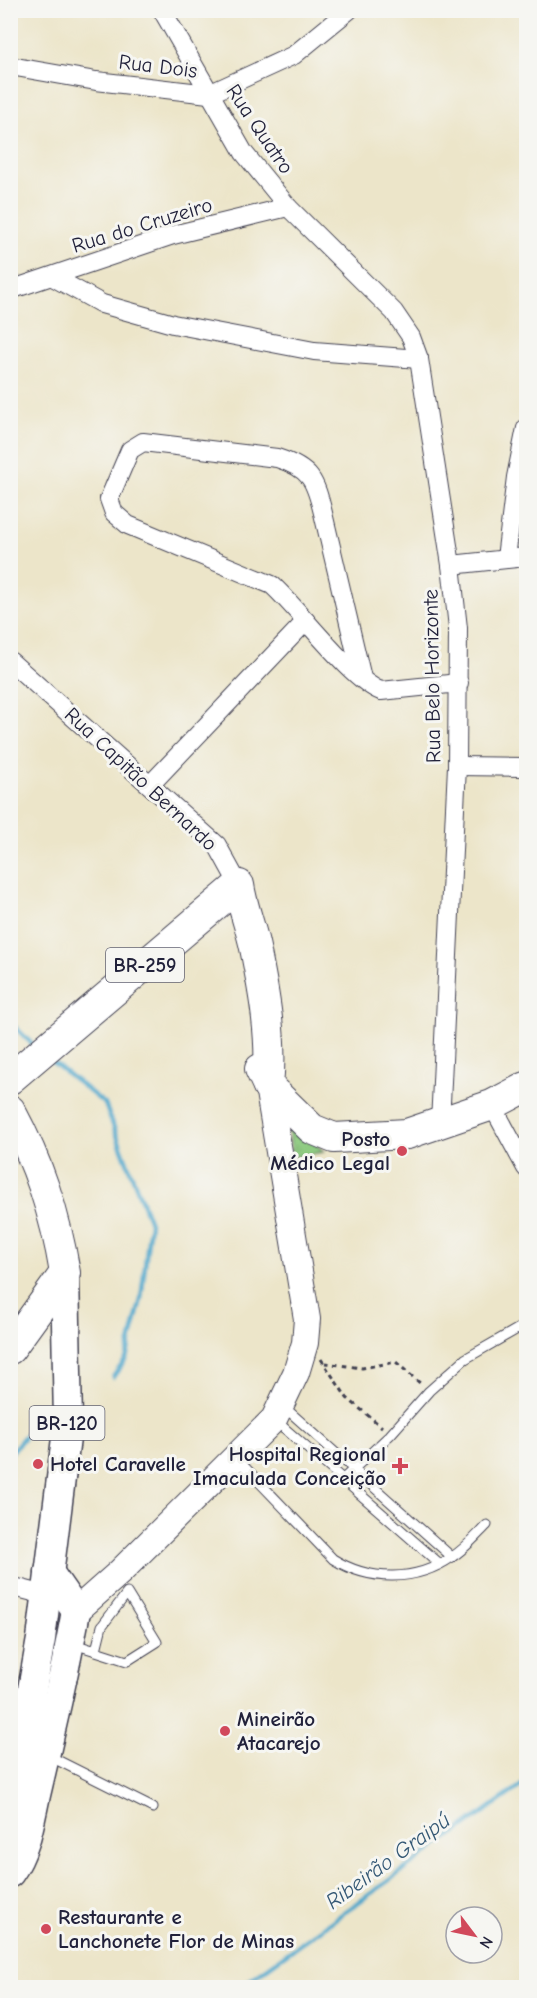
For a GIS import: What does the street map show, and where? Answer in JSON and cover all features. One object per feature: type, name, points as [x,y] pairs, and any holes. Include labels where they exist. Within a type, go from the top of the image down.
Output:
[{"type":"highway","name":"Rua Capitão Bernardo","points":[[238,885],[244,914],[255,946],[271,1055],[268,1086]]},
{"type":"highway","name":"BR-259","points":[[10,1079],[238,885]]},
{"type":"highway","points":[[268,1086],[312,1129],[334,1138],[407,1134],[492,1105],[526,1087]]},
{"type":"highway","name":"BR-120","points":[[10,1110],[33,1153],[56,1220],[65,1273]]},
{"type":"highway","points":[[10,1349],[65,1273]]},
{"type":"main road","name":"Rua Capitão Bernardo","points":[[95,1607],[278,1412],[296,1373],[305,1343],[307,1319],[268,1086]]},
{"type":"main road","name":"BR-120","points":[[10,1813],[35,1751],[41,1639],[68,1422],[65,1273]]},
{"type":"main road","points":[[10,1874],[17,1864],[27,1834],[35,1751],[83,1647],[95,1607],[47,1583]]},
{"type":"main road","points":[[41,1639],[56,1647],[83,1647]]},
{"type":"street","name":"Rua Quatro","points":[[162,10],[244,153],[288,207]]},
{"type":"street","name":"Rua Dois","points":[[10,66],[96,81],[209,94],[294,55],[349,10]]},
{"type":"street","name":"Rua do Cruzeiro","points":[[10,290],[173,236],[288,207]]},
{"type":"street","name":"Rua Belo Horizonte","points":[[288,207],[394,312],[411,337],[419,359],[451,565],[458,628],[457,766],[440,1124]]},
{"type":"street","points":[[53,277],[102,304],[174,324],[314,351],[419,359]]},
{"type":"street","points":[[506,558],[516,477],[526,428]]},
{"type":"street","points":[[362,678],[316,487],[309,474],[295,464],[278,458],[143,442],[130,450],[117,475],[110,499],[114,513],[128,525],[272,585],[306,621],[362,678],[372,687],[381,691],[459,683]]},
{"type":"street","points":[[451,565],[526,557]]},
{"type":"street","points":[[150,785],[306,621]]},
{"type":"street","name":"Rua Capitão Bernardo","points":[[10,661],[217,845],[238,885]]},
{"type":"street","points":[[457,766],[526,767]]},
{"type":"street","points":[[492,1105],[526,1168]]},
{"type":"street","points":[[10,1586],[47,1583]]},
{"type":"lane","points":[[342,1480],[390,1435],[429,1391],[465,1359],[526,1324]]},
{"type":"lane","points":[[278,1412],[353,1470],[452,1557]]},
{"type":"lane","points":[[278,1412],[342,1480],[440,1564]]},
{"type":"lane","points":[[237,1458],[316,1544],[350,1570],[369,1575],[400,1577],[440,1564],[452,1557],[487,1526]]},
{"type":"lane","points":[[83,1647],[127,1661],[157,1642],[127,1593],[95,1607]]},
{"type":"lane","points":[[35,1751],[153,1808]]},
{"type":"path","points":[[305,1343],[325,1363],[346,1398],[390,1435]]},
{"type":"path","points":[[325,1363],[362,1368],[396,1362],[429,1391]]},
{"type":"green space","points":[[287,1116],[324,1152],[292,1157]]},
{"type":"waterway","points":[[10,1022],[34,1046]]},
{"type":"waterway","points":[[49,1059],[105,1104],[150,1223],[141,1299],[126,1359],[113,1377]]},
{"type":"waterway","points":[[10,1454],[33,1426]]},
{"type":"waterway","name":"Ribeirão Graipú","points":[[239,1988],[526,1782]]},
{"type":"place","name":"Posto Médico Legal","points":[[402,1151]]},
{"type":"place","name":"Hotel Caravelle","points":[[38,1464]]},
{"type":"place","name":"Hospital Regional Imaculada Conceição","points":[[400,1466]]},
{"type":"place","name":"Mineirão Atacarejo","points":[[225,1731]]},
{"type":"place","name":"Restaurante e Lanchonete Flor de Minas","points":[[46,1929]]}]
